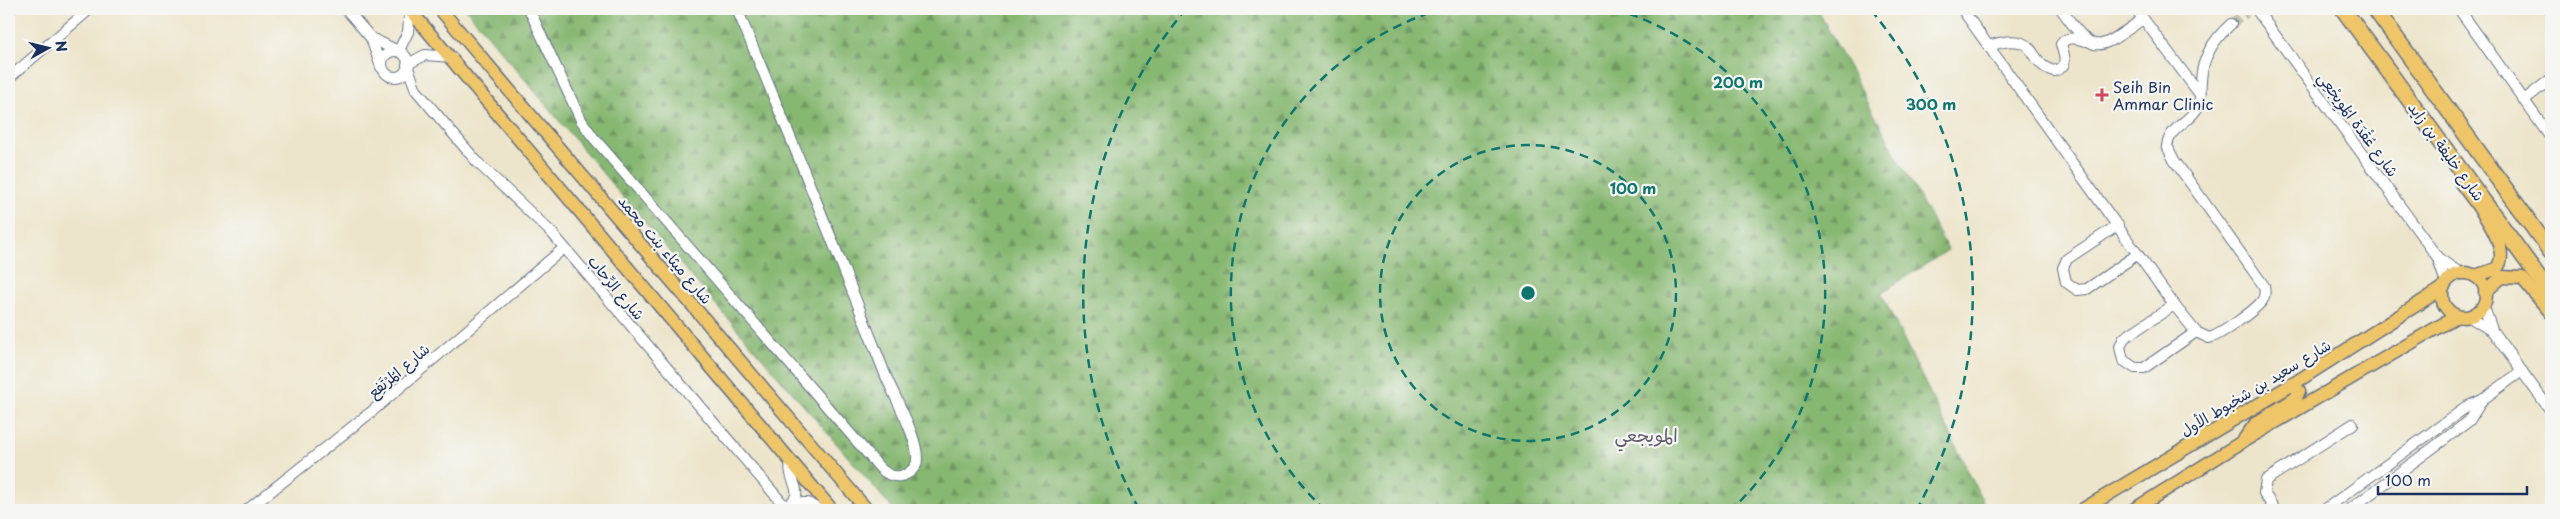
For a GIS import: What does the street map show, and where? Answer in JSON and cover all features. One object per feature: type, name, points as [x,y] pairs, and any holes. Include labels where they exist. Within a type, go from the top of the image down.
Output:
[{"type":"highway","name":"شارع خليفة بن زايد","points":[[2343,9],[2551,294]]},
{"type":"highway","name":"شارع خليفة بن زايد","points":[[2375,9],[2551,252]]},
{"type":"main road","points":[[410,9],[832,510]]},
{"type":"main road","name":"شارع ميثاء بنت محمد","points":[[440,9],[868,510]]},
{"type":"main road","points":[[2446,149],[2455,173],[2498,239],[2502,249],[2502,258],[2496,269],[2475,276],[2460,273],[2444,286],[2444,305],[2463,316]]},
{"type":"main road","points":[[2475,276],[2485,292]]},
{"type":"main road","points":[[2133,510],[2245,440],[2463,316],[2480,310],[2483,305],[2485,292],[2502,277],[2522,278],[2551,313]]},
{"type":"main road","name":"شارع سعيد بن شخبوط الأول","points":[[2082,510],[2293,384],[2444,286]]},
{"type":"main road","points":[[2245,440],[2249,430],[2256,423],[2296,398],[2298,388],[2293,384]]},
{"type":"street","points":[[9,78],[90,9]]},
{"type":"street","points":[[346,9],[371,38],[384,74],[391,78],[402,73],[408,65],[425,55],[452,57]]},
{"type":"street","points":[[381,67],[386,56],[397,50],[408,32],[410,9]]},
{"type":"street","points":[[529,9],[581,120],[593,138],[880,468],[892,476],[906,475],[916,465],[918,450],[888,382],[830,233],[737,9]]},
{"type":"street","points":[[1962,9],[2174,305],[2196,332],[2204,338],[2214,337],[2261,303],[2265,292],[2261,281],[2169,154],[2167,146],[2172,132],[2196,111],[2201,96],[2201,76],[2208,51],[2231,24]]},
{"type":"street","points":[[2060,9],[2086,41]]},
{"type":"street","points":[[2136,9],[2201,96]]},
{"type":"street","name":"شارع عُقْدَة المُوِيجْعِي","points":[[2256,9],[2438,258],[2460,273]]},
{"type":"street","points":[[2459,9],[2551,138]]},
{"type":"street","points":[[1989,46],[2010,40],[2019,42],[2033,52],[2045,67],[2054,71],[2061,68],[2065,62],[2065,55],[2061,44],[2064,40],[2071,38],[2099,44],[2106,43],[2144,19]]},
{"type":"street","points":[[371,38],[405,54],[408,65]]},
{"type":"street","name":"شارع الرِّحاب","points":[[408,65],[416,90],[491,178],[539,220],[787,508]]},
{"type":"street","name":"شارع الرِّحاب","points":[[391,78],[416,90]]},
{"type":"street","points":[[2524,100],[2551,79]]},
{"type":"street","points":[[2118,225],[2067,259],[2062,273],[2066,282],[2077,290],[2087,289],[2138,254]]},
{"type":"street","name":"شارع المُرْتَفِع","points":[[247,510],[259,506],[564,248]]},
{"type":"street","name":"شارع عُقْدَة المُوِيجْعِي","points":[[2438,258],[2444,286]]},
{"type":"street","points":[[2174,305],[2124,338],[2120,347],[2123,360],[2135,368],[2144,368],[2196,332]]},
{"type":"street","points":[[2483,305],[2493,332],[2551,411]]},
{"type":"street","points":[[2463,316],[2493,332]]},
{"type":"street","points":[[2324,510],[2468,406],[2482,400],[2522,371]]},
{"type":"street","points":[[2349,510],[2469,421],[2482,400]]},
{"type":"street","points":[[2276,510],[2264,493],[2266,480],[2353,424]]},
{"type":"street","points":[[787,508],[798,491],[790,472],[791,461]]},
{"type":"street","points":[[787,508],[808,503],[819,510]]},
{"type":"green space","points":[[466,9],[1817,9],[1948,250],[1881,293],[1987,510],[894,510],[621,195]]},
{"type":"tunnel","points":[[2231,24],[2246,13]]},
{"type":"place","name":"Seih Bin Ammar Clinic","points":[[2102,95]]},
{"type":"district","name":"المويجعي","points":[[1646,434]]}]
